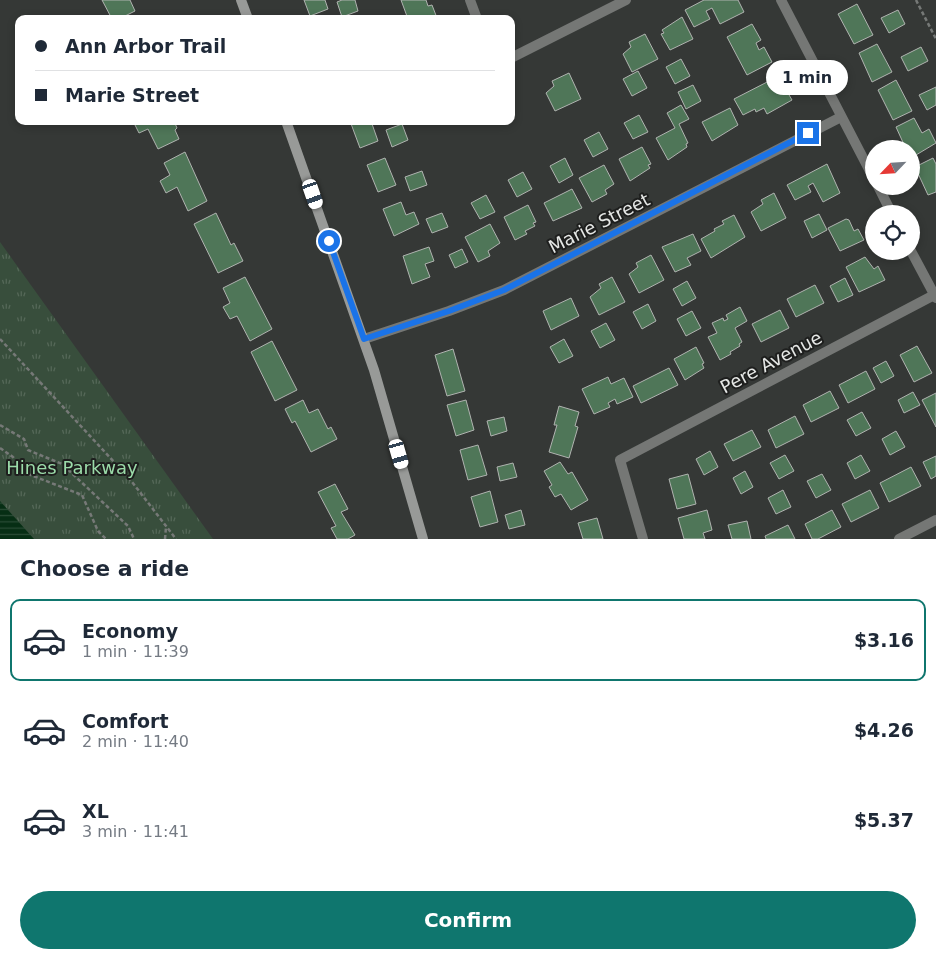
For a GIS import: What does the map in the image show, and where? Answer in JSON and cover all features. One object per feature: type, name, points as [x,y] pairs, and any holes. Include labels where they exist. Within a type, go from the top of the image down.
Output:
[{"type":"street","points":[[241,0],[247,15]]},
{"type":"street","points":[[470,0],[476,15]]},
{"type":"street","points":[[515,56],[626,0]]},
{"type":"street","points":[[781,0],[865,162]]},
{"type":"street","name":"Marie Street","points":[[364,339],[449,311],[504,290],[841,117]]},
{"type":"street","points":[[287,125],[364,339],[423,539]]},
{"type":"street","points":[[916,260],[935,296]]},
{"type":"street","name":"Pere Avenue","points":[[643,539],[620,460],[935,296]]},
{"type":"street","points":[[899,539],[936,520]]},
{"type":"path","points":[[916,0],[936,38]]},
{"type":"path","points":[[0,339],[129,478],[176,539]]},
{"type":"path","points":[[0,425],[24,439],[28,450],[62,464],[128,526],[134,539]]},
{"type":"path","points":[[0,448],[13,456],[23,472],[82,494],[98,531],[106,539]]},
{"type":"path","points":[[165,539],[166,525]]},
{"type":"green space","name":"Hines Parkway","points":[[0,242],[213,539],[0,539]]},
{"type":"shaded area","points":[[0,501],[34,539],[0,539]]},
{"type":"building","points":[[102,0],[130,0],[135,11],[127,15],[110,15]]},
{"type":"building","points":[[304,0],[325,0],[328,9],[310,15]]},
{"type":"building","points":[[355,0],[358,11],[341,15],[337,2]]},
{"type":"building","points":[[401,0],[426,0],[428,6],[432,5],[436,15],[407,15]]},
{"type":"building","points":[[704,0],[738,0],[744,12],[720,24],[712,8],[706,11],[710,19],[694,27],[685,10]]},
{"type":"building","points":[[857,4],[873,35],[854,44],[838,14]]},
{"type":"building","points":[[898,10],[905,24],[889,33],[881,18]]},
{"type":"building","points":[[682,17],[693,39],[670,50],[661,34],[664,33],[662,30]]},
{"type":"building","points":[[752,24],[761,40],[756,43],[759,50],[764,47],[772,62],[747,75],[727,37]]},
{"type":"building","points":[[645,34],[658,59],[632,72],[623,54],[631,47],[629,42]]},
{"type":"building","points":[[877,44],[892,72],[872,82],[859,53]]},
{"type":"building","points":[[921,47],[928,61],[908,71],[901,57]]},
{"type":"building","points":[[681,59],[690,76],[675,84],[666,67]]},
{"type":"building","points":[[638,71],[647,88],[632,96],[623,79]]},
{"type":"building","points":[[569,73],[581,99],[555,111],[546,93],[554,86],[552,81]]},
{"type":"building","points":[[773,79],[781,90],[785,88],[792,100],[767,114],[764,108],[756,112],[755,109],[743,115],[734,99]]},
{"type":"building","points":[[896,80],[912,111],[893,120],[878,90]]},
{"type":"building","points":[[693,85],[701,101],[686,109],[678,92]]},
{"type":"building","points":[[936,87],[936,105],[927,110],[919,95]]},
{"type":"building","points":[[681,105],[689,119],[679,124],[688,143],[686,144],[687,147],[668,160],[656,138],[675,128],[667,113]]},
{"type":"building","points":[[730,108],[738,125],[712,141],[702,122]]},
{"type":"building","points":[[639,115],[648,132],[633,139],[624,123]]},
{"type":"building","points":[[914,118],[922,133],[929,129],[936,143],[920,153],[920,140],[902,140],[896,127]]},
{"type":"building","points":[[135,125],[176,125],[177,128],[175,130],[179,139],[158,149],[148,129],[139,133]]},
{"type":"building","points":[[351,125],[372,125],[378,141],[360,148]]},
{"type":"building","points":[[402,125],[408,140],[392,147],[386,130]]},
{"type":"building","points":[[599,132],[608,149],[593,157],[584,140]]},
{"type":"building","points":[[642,147],[651,164],[648,165],[650,168],[630,181],[619,159]]},
{"type":"building","points":[[185,152],[207,201],[188,211],[177,187],[166,193],[160,181],[170,175],[164,163]]},
{"type":"building","points":[[385,158],[396,185],[378,192],[367,165]]},
{"type":"building","points":[[565,158],[573,175],[559,183],[550,166]]},
{"type":"building","points":[[933,158],[936,164],[936,192],[928,195],[920,178],[920,164]]},
{"type":"building","points":[[827,164],[840,193],[823,202],[813,183],[808,186],[811,192],[795,200],[787,185]]},
{"type":"building","points":[[604,165],[614,184],[605,190],[607,194],[592,202],[579,178]]},
{"type":"building","points":[[422,171],[427,185],[410,191],[405,177]]},
{"type":"building","points":[[523,172],[532,189],[517,197],[508,180]]},
{"type":"building","points":[[572,189],[582,208],[553,221],[544,203]]},
{"type":"building","points":[[774,193],[786,218],[761,231],[751,212],[763,204],[761,200]]},
{"type":"building","points":[[486,195],[495,212],[480,219],[471,203]]},
{"type":"building","points":[[401,202],[406,215],[414,212],[419,224],[394,236],[383,209]]},
{"type":"building","points":[[528,205],[536,222],[533,223],[535,226],[525,231],[527,234],[515,240],[504,217]]},
{"type":"building","points":[[216,213],[231,245],[234,243],[243,261],[218,273],[194,224]]},
{"type":"building","points":[[442,213],[448,227],[432,233],[426,219]]},
{"type":"building","points":[[819,214],[827,230],[812,238],[804,221]]},
{"type":"building","points":[[734,215],[745,237],[711,258],[701,239],[724,224],[722,221]]},
{"type":"building","points":[[846,219],[849,220],[854,231],[858,229],[864,240],[840,251],[828,228]]},
{"type":"building","points":[[490,224],[500,243],[488,251],[490,256],[478,262],[465,237]]},
{"type":"building","points":[[693,234],[701,251],[687,258],[691,265],[675,272],[662,247]]},
{"type":"building","points":[[429,247],[434,261],[425,264],[430,277],[412,284],[403,256]]},
{"type":"building","points":[[462,249],[468,262],[455,268],[449,255]]},
{"type":"building","points":[[651,255],[664,280],[639,293],[629,274],[638,267],[636,263]]},
{"type":"building","points":[[865,257],[865,260],[867,260],[874,269],[878,266],[885,280],[859,292],[846,267]]},
{"type":"building","points":[[245,277],[272,329],[250,341],[237,316],[230,319],[223,307],[230,303],[223,288]]},
{"type":"building","points":[[612,277],[625,302],[599,315],[590,297],[601,288],[599,284]]},
{"type":"building","points":[[845,278],[853,295],[838,302],[830,286]]},
{"type":"building","points":[[687,281],[696,298],[682,306],[673,289]]},
{"type":"building","points":[[815,285],[824,303],[796,317],[787,299]]},
{"type":"building","points":[[571,298],[579,316],[551,330],[543,311]]},
{"type":"building","points":[[648,304],[656,321],[642,329],[633,312]]},
{"type":"building","points":[[740,307],[747,321],[735,328],[742,342],[739,344],[740,346],[730,352],[731,354],[720,360],[708,337],[717,333],[712,323],[723,318],[724,321],[728,319],[726,315]]},
{"type":"building","points":[[780,310],[789,328],[761,342],[752,324]]},
{"type":"building","points":[[692,311],[701,328],[686,336],[677,319]]},
{"type":"building","points":[[606,323],[615,340],[600,348],[591,331]]},
{"type":"building","points":[[564,339],[573,356],[559,363],[550,347]]},
{"type":"building","points":[[272,341],[297,390],[275,401],[251,352]]},
{"type":"building","points":[[917,346],[932,373],[914,382],[900,355]]},
{"type":"building","points":[[696,347],[704,363],[702,364],[704,368],[685,380],[674,359]]},
{"type":"building","points":[[453,349],[465,391],[447,396],[435,355]]},
{"type":"building","points":[[886,361],[894,376],[881,383],[873,368]]},
{"type":"building","points":[[669,368],[678,385],[641,403],[633,386]]},
{"type":"building","points":[[866,371],[875,389],[848,403],[839,385]]},
{"type":"building","points":[[608,377],[611,384],[624,378],[633,397],[617,404],[615,399],[608,403],[610,407],[594,414],[582,389]]},
{"type":"building","points":[[830,391],[839,408],[811,422],[803,405]]},
{"type":"building","points":[[913,392],[920,405],[904,413],[898,400]]},
{"type":"building","points":[[936,393],[936,427],[922,400]]},
{"type":"building","points":[[303,400],[309,413],[318,409],[328,429],[331,427],[337,439],[311,452],[295,421],[292,423],[285,409]]},
{"type":"building","points":[[466,400],[474,430],[456,436],[447,405]]},
{"type":"building","points":[[559,406],[579,412],[575,426],[578,427],[569,458],[549,452],[557,425],[554,425]]},
{"type":"building","points":[[862,412],[871,428],[856,436],[847,420]]},
{"type":"building","points":[[795,416],[804,434],[776,448],[768,430]]},
{"type":"building","points":[[504,417],[507,431],[491,436],[487,421]]},
{"type":"building","points":[[752,430],[761,447],[733,461],[724,444]]},
{"type":"building","points":[[896,431],[905,447],[890,455],[882,439]]},
{"type":"building","points":[[478,445],[487,475],[468,480],[460,450]]},
{"type":"building","points":[[710,451],[718,467],[704,475],[696,459]]},
{"type":"building","points":[[785,455],[794,471],[779,479],[770,463]]},
{"type":"building","points":[[861,455],[870,471],[855,479],[847,463]]},
{"type":"building","points":[[936,456],[936,476],[931,479],[923,462]]},
{"type":"building","points":[[560,462],[568,474],[572,472],[588,500],[571,510],[561,494],[555,497],[549,487],[552,485],[544,471]]},
{"type":"building","points":[[513,463],[517,477],[500,481],[497,467]]},
{"type":"building","points":[[911,467],[921,486],[889,502],[880,483]]},
{"type":"building","points":[[745,471],[753,487],[741,494],[733,478]]},
{"type":"building","points":[[688,474],[696,504],[677,509],[669,479]]},
{"type":"building","points":[[822,474],[831,490],[816,498],[807,481]]},
{"type":"building","points":[[335,484],[348,509],[341,512],[355,535],[348,539],[337,539],[331,528],[336,526],[318,492]]},
{"type":"building","points":[[783,490],[791,507],[776,514],[768,498]]},
{"type":"building","points":[[870,490],[879,508],[851,522],[842,504]]},
{"type":"building","points":[[490,491],[498,522],[480,527],[471,497]]},
{"type":"building","points":[[521,510],[525,525],[509,529],[505,515]]},
{"type":"building","points":[[707,510],[712,530],[703,533],[705,539],[684,539],[678,518]]},
{"type":"building","points":[[832,510],[841,527],[818,539],[812,539],[805,524]]},
{"type":"building","points":[[597,518],[603,539],[583,539],[578,523]]},
{"type":"building","points":[[747,521],[751,539],[732,539],[728,525]]},
{"type":"building","points":[[788,525],[795,539],[766,539],[765,536]]},
{"type":"route","points":[[329,241],[364,339],[449,311],[504,290],[808,133]]}]
